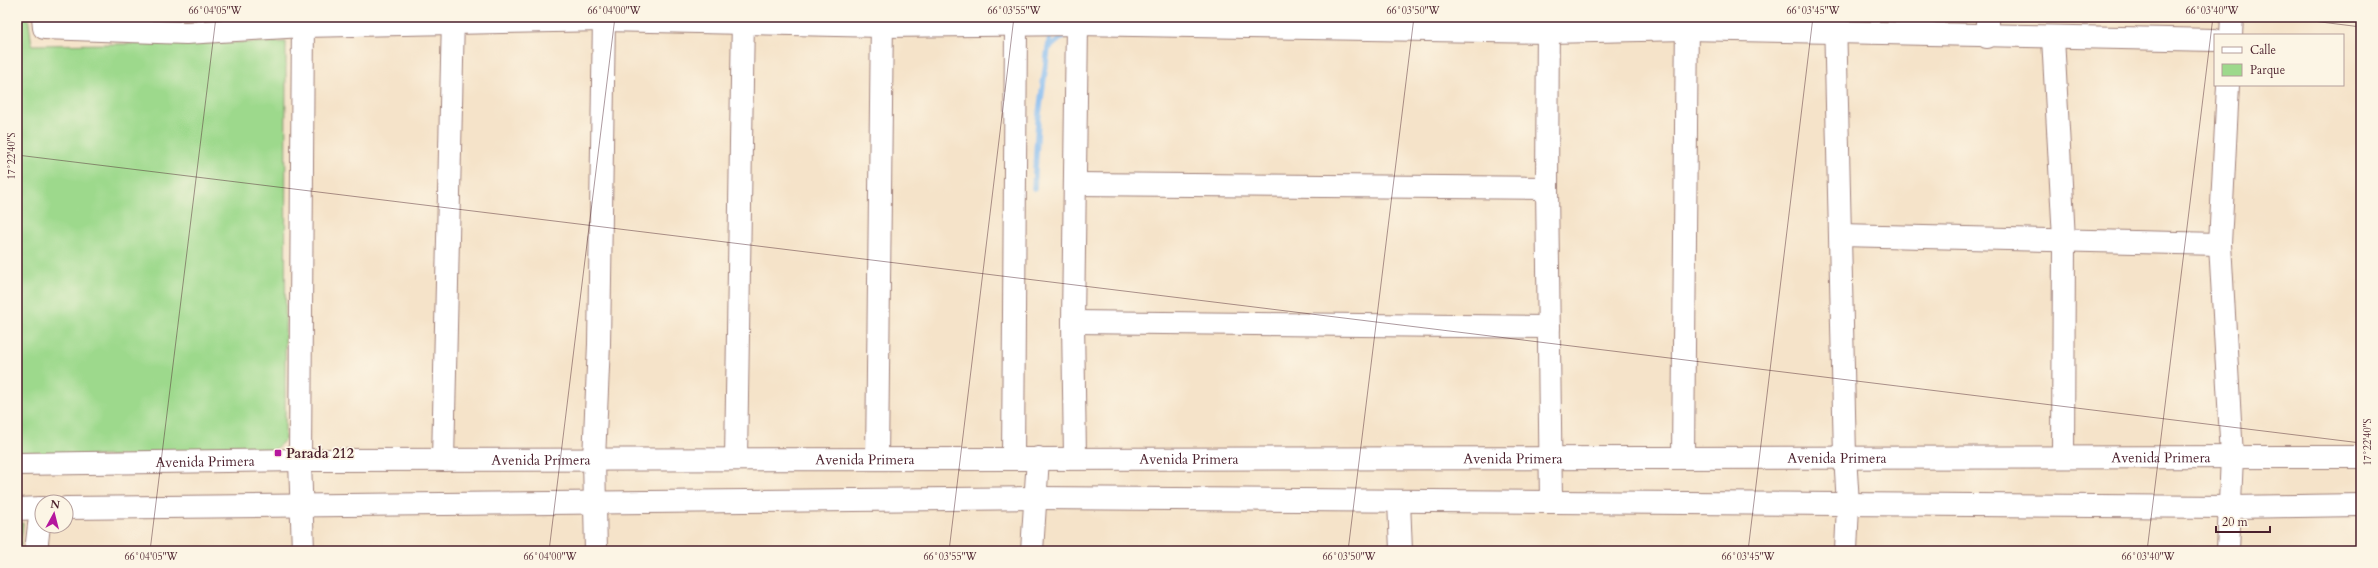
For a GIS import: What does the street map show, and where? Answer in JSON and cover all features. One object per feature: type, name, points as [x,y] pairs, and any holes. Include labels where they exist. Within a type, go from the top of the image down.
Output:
[{"type":"street","points":[[43,17],[44,28],[186,33],[303,21],[604,19],[882,21],[1016,25],[1266,22],[1548,24],[1686,23],[1987,27],[2053,38],[2214,40]]},
{"type":"street","points":[[2231,34],[2232,17]]},
{"type":"street","points":[[596,551],[594,459],[599,344],[604,19]]},
{"type":"street","points":[[443,460],[453,20]]},
{"type":"street","points":[[736,459],[743,20]]},
{"type":"street","points":[[303,21],[300,460],[303,507],[303,551]]},
{"type":"street","points":[[877,459],[882,21]]},
{"type":"street","points":[[1683,457],[1686,23]]},
{"type":"street","points":[[1075,458],[1073,322],[1077,24]]},
{"type":"street","points":[[1548,24],[1547,188],[1552,457],[1551,502]]},
{"type":"street","points":[[1012,458],[1016,25]]},
{"type":"street","points":[[1834,26],[1844,456],[1848,504],[1846,551]]},
{"type":"street","points":[[2053,38],[2064,239],[2063,456]]},
{"type":"street","points":[[2228,86],[2220,244],[2232,456],[2228,551]]},
{"type":"street","points":[[1075,184],[1547,188]]},
{"type":"street","points":[[1840,235],[2064,239],[2220,244]]},
{"type":"street","points":[[1073,322],[1549,327]]},
{"type":"street","name":"Avenida Primera","points":[[17,464],[300,460],[594,459],[1844,456],[2361,457]]},
{"type":"street","points":[[1032,551],[1038,458]]},
{"type":"street","points":[[74,508],[303,507],[1036,498],[2231,507],[2361,505]]},
{"type":"street","points":[[1398,500],[1401,551]]},
{"type":"street","points":[[17,509],[34,508]]},
{"type":"street","points":[[36,551],[38,534]]},
{"type":"green space","points":[[17,17],[28,17],[32,45],[286,42],[285,440],[270,454],[17,457]]},
{"type":"green space","points":[[17,523],[23,523],[20,551],[17,551]]},
{"type":"waterway","points":[[1048,49],[1051,29]]},
{"type":"waterway","points":[[1034,189],[1038,121],[1048,49],[1070,30]]},
{"type":"place","name":"Parada 212","points":[[278,453]]}]
